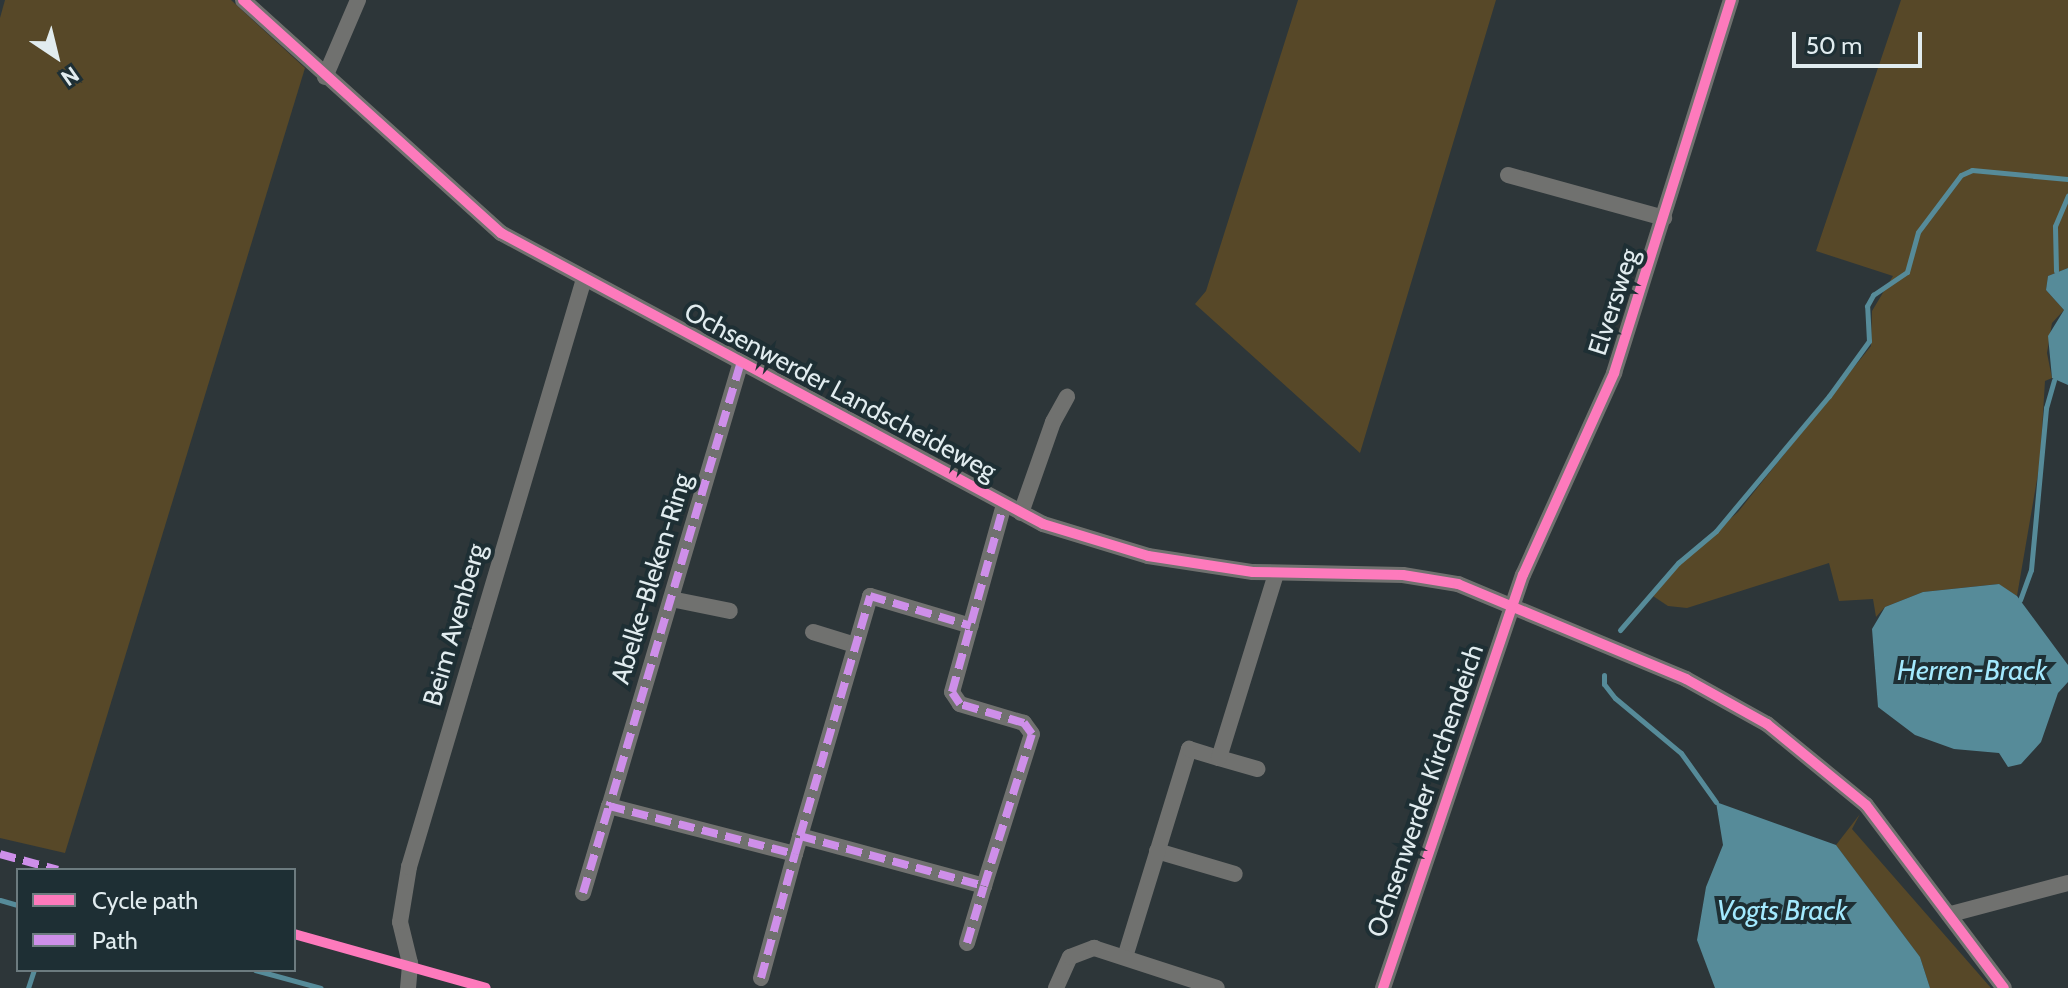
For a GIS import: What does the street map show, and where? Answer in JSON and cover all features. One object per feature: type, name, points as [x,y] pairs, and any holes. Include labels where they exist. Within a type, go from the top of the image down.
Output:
[{"type":"street","name":"Ochsenwerder Landscheideweg","points":[[243,0],[501,233],[740,365],[1021,513],[1148,556],[1276,574],[1403,575],[1458,584],[1686,679],[1767,724],[1866,805],[2004,988]]},
{"type":"street","points":[[325,77],[358,0]]},
{"type":"street","name":"Elversweg","points":[[1511,607],[1603,402],[1731,0]]},
{"type":"street","points":[[1508,175],[1664,218]]},
{"type":"street","name":"Beim Avenberg","points":[[408,988],[410,963],[400,922],[409,867],[584,279]]},
{"type":"street","name":"Abelke-Bleken-Ring","points":[[583,893],[740,365]]},
{"type":"street","points":[[1021,513],[1053,422],[1067,397]]},
{"type":"street","points":[[967,943],[1032,734],[1024,723],[954,698],[1004,504]]},
{"type":"street","points":[[1219,758],[1276,574]]},
{"type":"street","points":[[761,978],[870,596],[971,626]]},
{"type":"street","points":[[671,599],[730,611]]},
{"type":"street","name":"Ochsenwerder Kirchendeich","points":[[1383,988],[1511,607]]},
{"type":"street","points":[[813,632],[855,645]]},
{"type":"street","points":[[1125,957],[1189,749],[1257,769]]},
{"type":"street","points":[[609,806],[795,854]]},
{"type":"street","points":[[800,836],[984,886]]},
{"type":"street","points":[[1157,851],[1235,874]]},
{"type":"street","points":[[1951,914],[2068,883]]},
{"type":"street","points":[[1056,988],[1065,964],[1079,952],[1094,948],[1217,988]]},
{"type":"shaded area","points":[[5,0],[231,0],[305,68],[65,853],[0,838],[0,18]]},
{"type":"shaded area","points":[[1298,0],[1496,0],[1360,453],[1195,304],[1206,291]]},
{"type":"shaded area","points":[[1901,0],[2068,0],[2068,268],[2048,276],[2046,290],[2064,310],[2052,323],[2047,353],[2052,378],[2045,381],[2040,462],[2017,596],[1998,584],[1923,592],[1885,607],[1876,617],[1873,599],[1839,601],[1829,563],[1687,608],[1668,606],[1653,596],[1681,561],[1738,512],[1871,346],[1872,311],[1893,276],[1816,251]]},
{"type":"shaded area","points":[[1860,814],[1852,829],[1991,988],[1930,988],[1920,957],[1836,845]]},
{"type":"water","points":[[2068,268],[2068,385],[2052,378],[2048,336],[2064,310],[2046,290],[2048,276]]},
{"type":"water","name":"Herren-Brack","points":[[1999,584],[2017,596],[2068,665],[2068,682],[2058,693],[2041,742],[2021,764],[2008,767],[1999,753],[1954,749],[1915,735],[1878,707],[1872,629],[1885,607],[1923,592]]},
{"type":"water","name":"Vogts Brack","points":[[1716,802],[1836,845],[1920,957],[1930,988],[1715,988],[1697,940],[1706,887],[1723,845]]},
{"type":"waterway","points":[[1620,630],[1678,563],[1716,531],[1829,396],[1869,341],[1867,306],[1873,295],[1907,272],[1918,232],[1961,175],[1972,170],[2068,179]]},
{"type":"waterway","points":[[2056,271],[2055,226],[2068,196]]},
{"type":"waterway","points":[[2020,600],[2031,570],[2046,408],[2054,380]]},
{"type":"waterway","points":[[1604,675],[1604,684],[1615,698],[1681,753],[1716,802]]},
{"type":"waterway","points":[[0,900],[16,904]]},
{"type":"waterway","points":[[28,988],[33,972]]},
{"type":"waterway","points":[[262,972],[321,988]]},
{"type":"marked path","points":[[740,365],[609,806],[795,854],[800,836],[984,886],[1032,734],[1024,723],[960,704],[952,692],[1004,504]]},
{"type":"marked path","points":[[800,836],[870,596],[971,626]]},
{"type":"marked path","points":[[583,893],[609,806]]},
{"type":"marked path","points":[[0,854],[51,868]]},
{"type":"marked path","points":[[761,978],[795,854]]},
{"type":"marked path","points":[[967,943],[984,886]]},
{"type":"cycle path","points":[[243,0],[501,233],[1043,524],[1148,556],[1253,572],[1403,575],[1458,584],[1686,679],[1767,724],[1866,805],[2004,988]]},
{"type":"cycle path","points":[[1383,988],[1523,575],[1614,373],[1731,0]]},
{"type":"cycle path","points":[[296,935],[486,988]]}]
